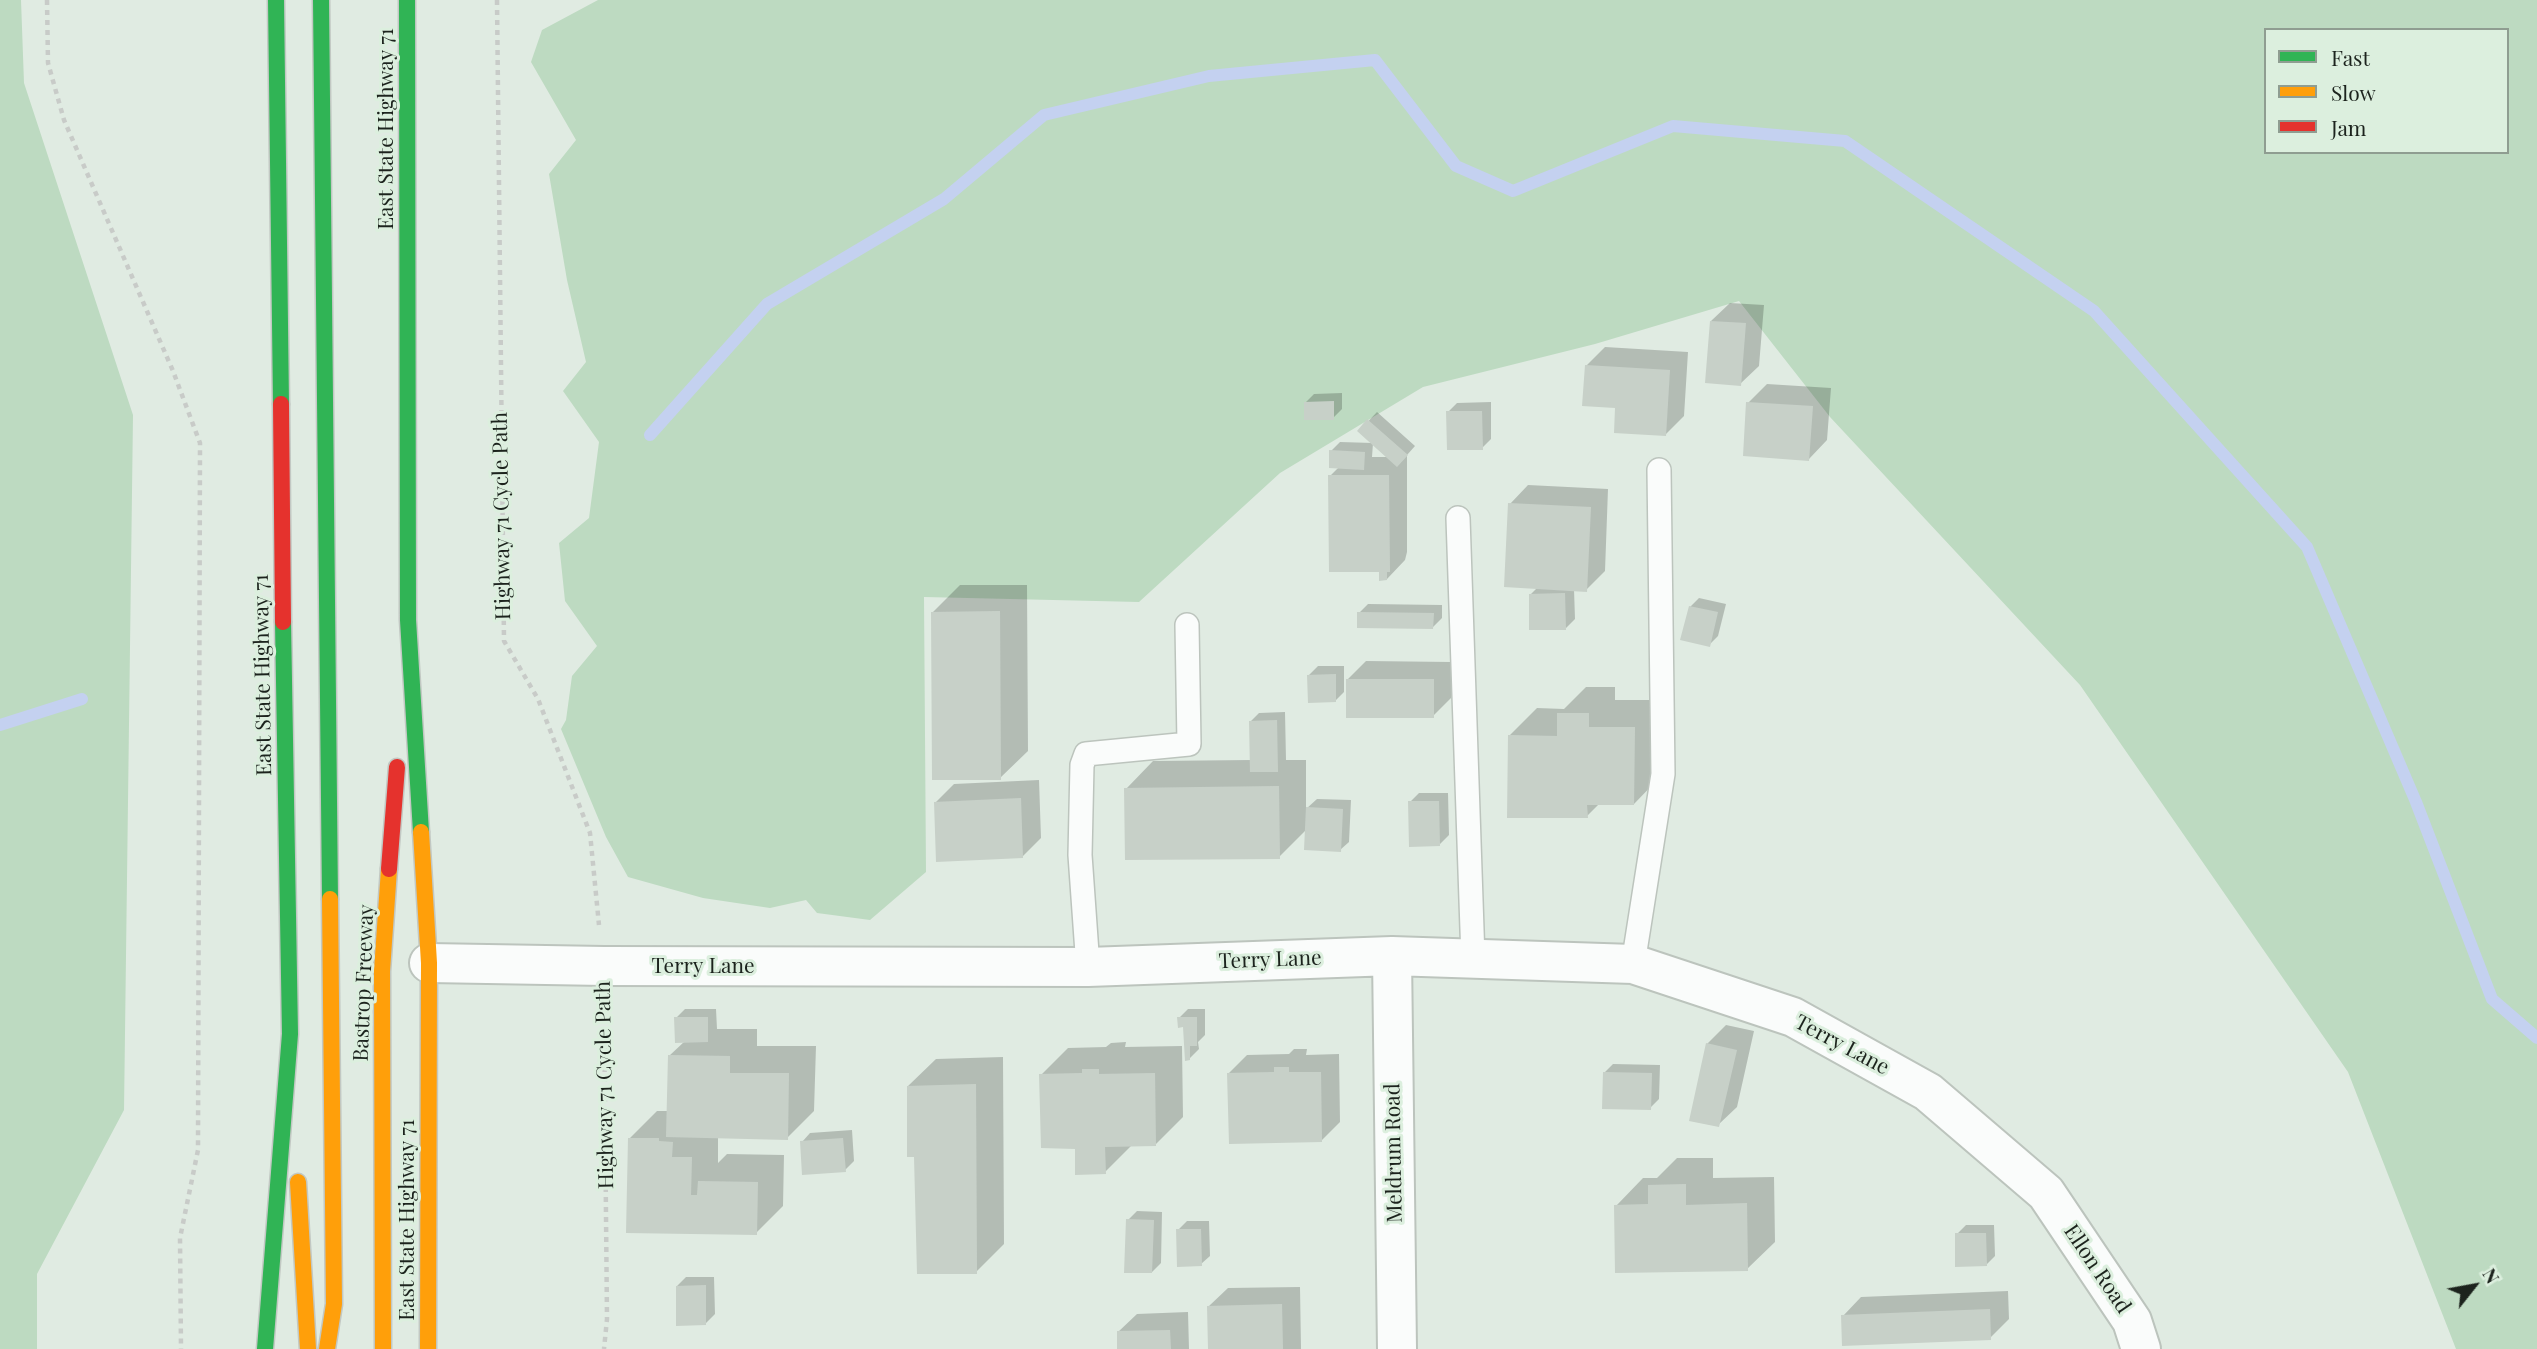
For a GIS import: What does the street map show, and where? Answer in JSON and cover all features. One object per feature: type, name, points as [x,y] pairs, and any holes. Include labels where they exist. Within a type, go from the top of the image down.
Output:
[{"type":"highway","name":"East State Highway 71","points":[[265,1349],[290,1034],[276,0]]},
{"type":"highway","points":[[321,0],[334,1290],[327,1349]]},
{"type":"highway","name":"East State Highway 71","points":[[407,0],[408,620],[429,963],[428,1349]]},
{"type":"highway","name":"Bastrop Freeway","points":[[383,1349],[382,971],[408,620]]},
{"type":"highway","points":[[290,1034],[308,1349]]},
{"type":"street","name":"Terry Lane","points":[[429,963],[1088,967],[1392,956],[1633,964],[1793,1017],[1927,1092],[2046,1193]]},
{"type":"street","name":"Meldrum Road","points":[[1392,956],[1397,1349]]},
{"type":"street","name":"Ellon Road","points":[[2046,1193],[2132,1321],[2141,1349]]},
{"type":"lane","points":[[1633,964],[1663,774],[1660,471]]},
{"type":"lane","points":[[1458,518],[1473,959]]},
{"type":"lane","points":[[1088,967],[1080,855],[1082,765],[1086,754],[1189,744],[1187,625]]},
{"type":"path","points":[[47,0],[48,63],[64,120],[173,370],[200,443],[198,1150],[180,1238],[181,1349]]},
{"type":"path","name":"Highway 71 Cycle Path","points":[[497,0],[504,641],[538,699],[590,833],[604,966],[607,1318],[604,1349]]},
{"type":"green space","points":[[0,0],[21,0],[24,83],[133,415],[124,1110],[37,1274],[37,1349],[0,1349]]},
{"type":"green space","points":[[598,0],[2537,0],[2537,1349],[2456,1349],[2348,1072],[2080,685],[1830,417],[1739,301],[1595,344],[1423,387],[1280,473],[1139,602],[924,597],[926,872],[870,920],[817,913],[806,900],[770,908],[703,898],[628,877],[606,837],[561,729],[566,720],[572,676],[597,646],[565,601],[559,543],[589,518],[599,442],[563,391],[586,362],[567,280],[549,174],[576,140],[531,62],[542,30]]},
{"type":"building","points":[[1710,321],[1746,323],[1741,386],[1705,383]]},
{"type":"building","points":[[1585,365],[1670,370],[1666,436],[1614,433],[1615,408],[1582,406]]},
{"type":"building","points":[[1334,401],[1334,420],[1304,420],[1304,402]]},
{"type":"building","points":[[1746,402],[1813,406],[1809,461],[1743,456]]},
{"type":"building","points":[[1446,411],[1482,411],[1483,450],[1447,450]]},
{"type":"building","points":[[1367,419],[1408,455],[1397,467],[1357,431]]},
{"type":"building","points":[[1329,450],[1365,452],[1364,470],[1329,468]]},
{"type":"building","points":[[1328,475],[1389,475],[1390,572],[1387,572],[1387,580],[1379,581],[1379,572],[1329,572]]},
{"type":"building","points":[[1508,503],[1591,507],[1587,592],[1504,587]]},
{"type":"building","points":[[1565,593],[1566,630],[1529,630],[1529,594]]},
{"type":"building","points":[[1689,606],[1718,612],[1710,647],[1680,640]]},
{"type":"building","points":[[1000,611],[1001,780],[932,780],[931,612]]},
{"type":"building","points":[[1357,612],[1434,613],[1433,629],[1357,628]]},
{"type":"building","points":[[1336,674],[1336,702],[1308,703],[1307,675]]},
{"type":"building","points":[[1346,679],[1434,679],[1434,718],[1346,718]]},
{"type":"building","points":[[1557,713],[1589,713],[1589,727],[1635,727],[1634,805],[1587,805],[1588,818],[1507,818],[1508,735],[1557,736]]},
{"type":"building","points":[[1277,720],[1278,772],[1250,772],[1249,721]]},
{"type":"building","points":[[1279,786],[1280,859],[1125,860],[1124,788]]},
{"type":"building","points":[[1021,798],[1023,858],[936,862],[934,802]]},
{"type":"building","points":[[1408,801],[1439,801],[1440,846],[1409,847]]},
{"type":"building","points":[[1306,807],[1343,809],[1341,852],[1304,850]]},
{"type":"building","points":[[674,1017],[708,1017],[708,1042],[675,1043]]},
{"type":"building","points":[[1177,1017],[1197,1017],[1197,1046],[1190,1046],[1190,1060],[1185,1061],[1183,1027],[1178,1028]]},
{"type":"building","points":[[1706,1043],[1737,1050],[1719,1127],[1689,1121]]},
{"type":"building","points":[[668,1055],[730,1056],[730,1073],[789,1073],[788,1140],[666,1137]]},
{"type":"building","points":[[1274,1067],[1289,1067],[1289,1072],[1321,1072],[1322,1142],[1229,1144],[1227,1073],[1274,1072]]},
{"type":"building","points":[[1082,1069],[1099,1069],[1099,1074],[1155,1073],[1156,1146],[1105,1147],[1106,1174],[1075,1175],[1075,1149],[1041,1148],[1039,1074],[1082,1073]]},
{"type":"building","points":[[1603,1072],[1652,1073],[1651,1110],[1602,1109]]},
{"type":"building","points":[[976,1084],[977,1274],[917,1274],[914,1157],[907,1157],[907,1086]]},
{"type":"building","points":[[628,1138],[659,1138],[659,1141],[673,1142],[672,1157],[692,1157],[691,1195],[697,1195],[698,1181],[758,1182],[757,1235],[626,1233]]},
{"type":"building","points":[[843,1138],[846,1172],[802,1175],[800,1141]]},
{"type":"building","points":[[1686,1184],[1686,1205],[1747,1203],[1748,1271],[1615,1273],[1614,1205],[1648,1204],[1648,1185]]},
{"type":"building","points":[[1126,1219],[1154,1220],[1152,1273],[1124,1273]]},
{"type":"building","points":[[1176,1229],[1201,1229],[1202,1266],[1177,1267]]},
{"type":"building","points":[[1955,1233],[1986,1233],[1987,1266],[1955,1267]]},
{"type":"building","points":[[706,1285],[706,1325],[676,1326],[676,1286]]},
{"type":"building","points":[[1282,1304],[1283,1349],[1208,1349],[1207,1306]]},
{"type":"building","points":[[1990,1309],[1991,1340],[1842,1346],[1841,1315]]},
{"type":"building","points":[[1170,1330],[1171,1349],[1117,1349],[1117,1331]]},
{"type":"waterway","points":[[650,435],[767,304],[944,199],[1044,115],[1209,76],[1375,60],[1456,166],[1513,191],[1673,126],[1845,141],[2094,311],[2307,547],[2416,802],[2492,999],[2537,1038]]},
{"type":"waterway","points":[[0,725],[82,699]]},
{"type":"traffic: fast","points":[[276,0],[281,404]]},
{"type":"traffic: fast","points":[[321,0],[330,899]]},
{"type":"traffic: fast","points":[[407,0],[408,620],[421,832]]},
{"type":"traffic: fast","points":[[265,1349],[290,1034],[283,622]]},
{"type":"traffic: slow","points":[[421,832],[429,963],[428,1349]]},
{"type":"traffic: slow","points":[[383,1349],[382,971],[389,869]]},
{"type":"traffic: slow","points":[[327,1349],[334,1304],[330,899]]},
{"type":"traffic: slow","points":[[298,1182],[308,1349]]},
{"type":"traffic: jam","points":[[281,404],[283,622]]},
{"type":"traffic: jam","points":[[389,869],[397,767]]}]
